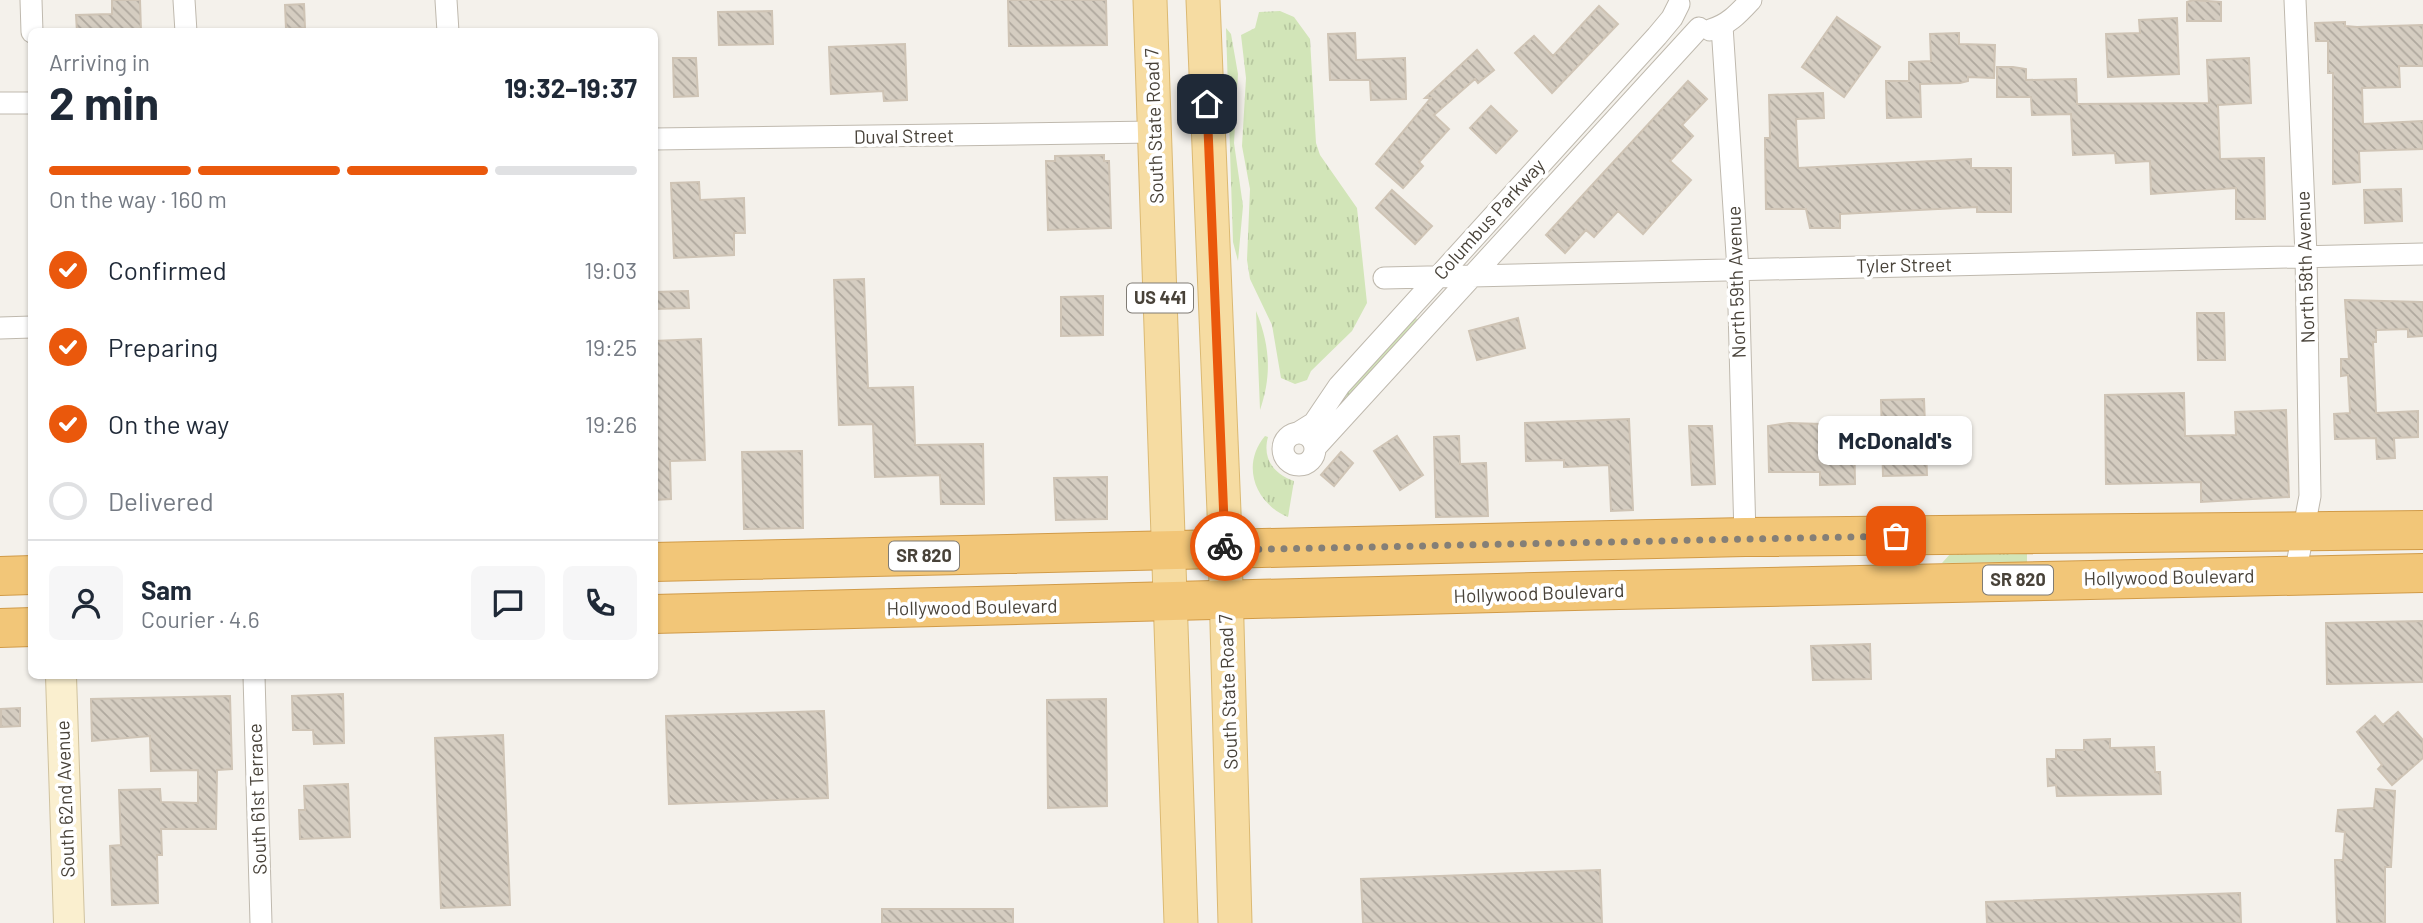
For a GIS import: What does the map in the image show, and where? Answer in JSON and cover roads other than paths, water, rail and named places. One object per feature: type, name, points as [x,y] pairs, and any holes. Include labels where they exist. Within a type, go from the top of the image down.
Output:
[{"type":"highway","name":"SR 820","points":[[658,562],[1745,537],[2423,530]]},
{"type":"highway","points":[[1787,584],[1814,565],[1905,562],[1933,557],[1946,536]]},
{"type":"highway","points":[[1702,586],[1732,566],[1742,550],[1745,537]]},
{"type":"highway","name":"Hollywood Boulevard","points":[[658,614],[1226,601],[1787,584],[2423,573]]},
{"type":"highway","points":[[0,576],[28,575]]},
{"type":"highway","points":[[0,628],[28,627]]},
{"type":"main road","name":"South State Road 7","points":[[1150,0],[1171,551],[1181,923]]},
{"type":"main road","name":"South State Road 7","points":[[1203,0],[1225,550],[1235,923]]},
{"type":"street","points":[[31,0],[32,28]]},
{"type":"street","points":[[184,0],[186,28]]},
{"type":"street","points":[[446,0],[448,28]]},
{"type":"street","points":[[1679,2],[1688,22],[1710,30],[1722,26],[1751,0]]},
{"type":"street","name":"North 58th Avenue","points":[[2282,575],[2303,533],[2310,496],[2306,255],[2295,0]]},
{"type":"street","name":"Columbus Parkway","points":[[1298,433],[1314,423],[1339,386],[1657,36],[1672,18],[1679,2]]},
{"type":"street","name":"North 59th Avenue","points":[[1722,26],[1738,270],[1745,537]]},
{"type":"street","name":"Columbus Parkway","points":[[1315,448],[1699,28]]},
{"type":"street","points":[[0,103],[28,103]]},
{"type":"street","name":"Duval Street","points":[[658,139],[1154,132]]},
{"type":"street","name":"Tyler Street","points":[[1384,278],[2423,254]]},
{"type":"street","points":[[0,328],[28,327]]},
{"type":"street","points":[[1298,433],[1310,437],[1315,448],[1314,454],[1306,463],[1293,464],[1288,460],[1283,443],[1298,433]]},
{"type":"street","name":"South 62nd Avenue","points":[[61,679],[69,923]]},
{"type":"street","name":"South 61st Terrace","points":[[254,679],[261,923]]},
{"type":"place","name":"McDonald's","points":[[1896,536]]}]
